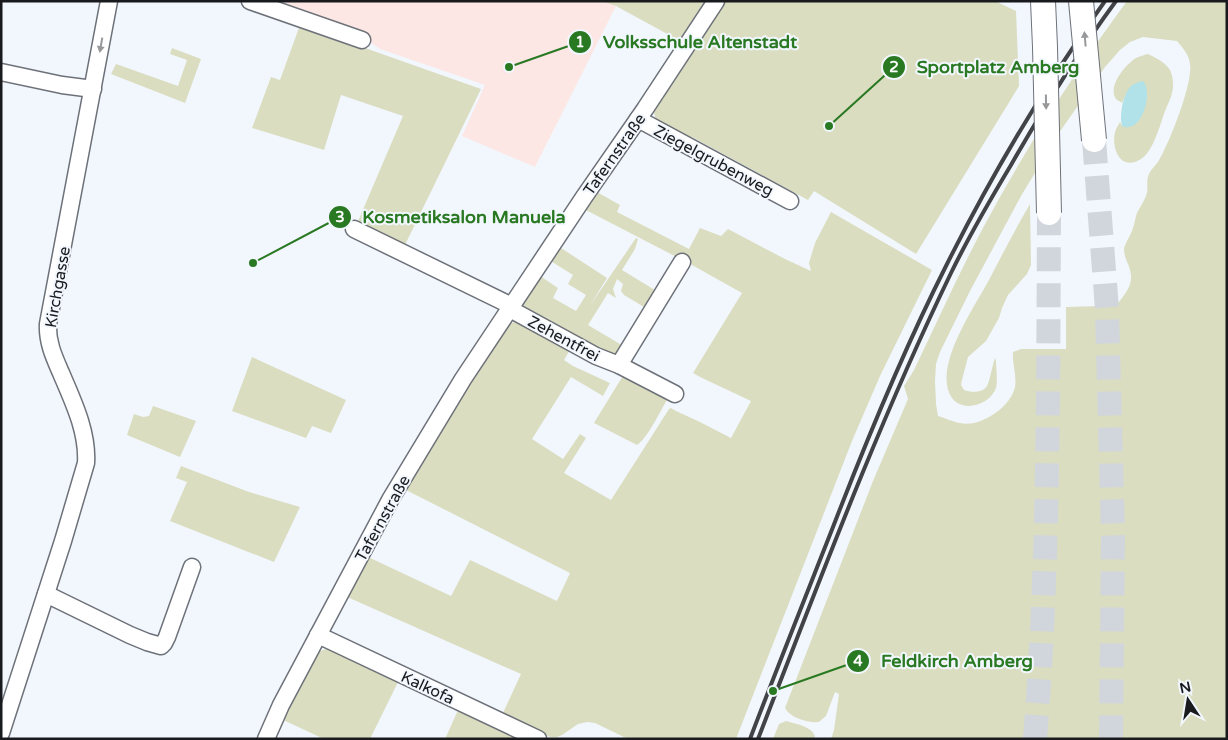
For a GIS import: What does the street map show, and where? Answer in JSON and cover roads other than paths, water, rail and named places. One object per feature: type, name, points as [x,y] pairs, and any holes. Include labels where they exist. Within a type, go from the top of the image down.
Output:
[{"type":"highway","points":[[1043,1],[1049,213]]},
{"type":"highway","points":[[1081,1],[1094,140]]},
{"type":"street","name":"Kirchgasse","points":[[1,733],[86,462],[81,427],[51,349],[48,324],[109,1]]},
{"type":"street","points":[[250,1],[362,40]]},
{"type":"street","name":"Tafernstraße","points":[[266,739],[281,705],[390,500],[463,379],[716,1]]},
{"type":"street","points":[[1,72],[62,85],[93,89]]},
{"type":"street","name":"Ziegelgrubenweg","points":[[638,119],[790,201]]},
{"type":"street","points":[[354,229],[511,307]]},
{"type":"street","name":"Zehentfrei","points":[[618,365],[682,262]]},
{"type":"street","name":"Zehentfrei","points":[[511,307],[596,356],[618,365],[674,394]]},
{"type":"street","points":[[46,594],[130,635],[161,646],[167,637],[192,567]]},
{"type":"street","name":"Kalkofa","points":[[318,635],[538,739]]},
{"type":"water","points":[[1143,81],[1147,94],[1144,111],[1135,124],[1129,127],[1122,126],[1121,111],[1126,94],[1131,86]]},
{"type":"tunnel","points":[[1094,140],[1107,309],[1113,537],[1111,739]]},
{"type":"tunnel","points":[[1035,739],[1040,673],[1045,542],[1049,213]]},
{"type":"railway","points":[[750,739],[872,428],[930,298],[1020,130],[1061,65],[1105,1]]},
{"type":"railway","points":[[758,739],[874,445],[951,273],[980,218],[1035,123],[1074,61],[1116,1]]},
{"type":"place","name":"Volksschule Altenstadt","points":[[509,67]]},
{"type":"place","name":"Sportplatz Amberg","points":[[829,126]]},
{"type":"place","name":"Kosmetiksalon Manuela","points":[[253,263]]},
{"type":"place","name":"Feldkirch Amberg","points":[[773,691]]}]
